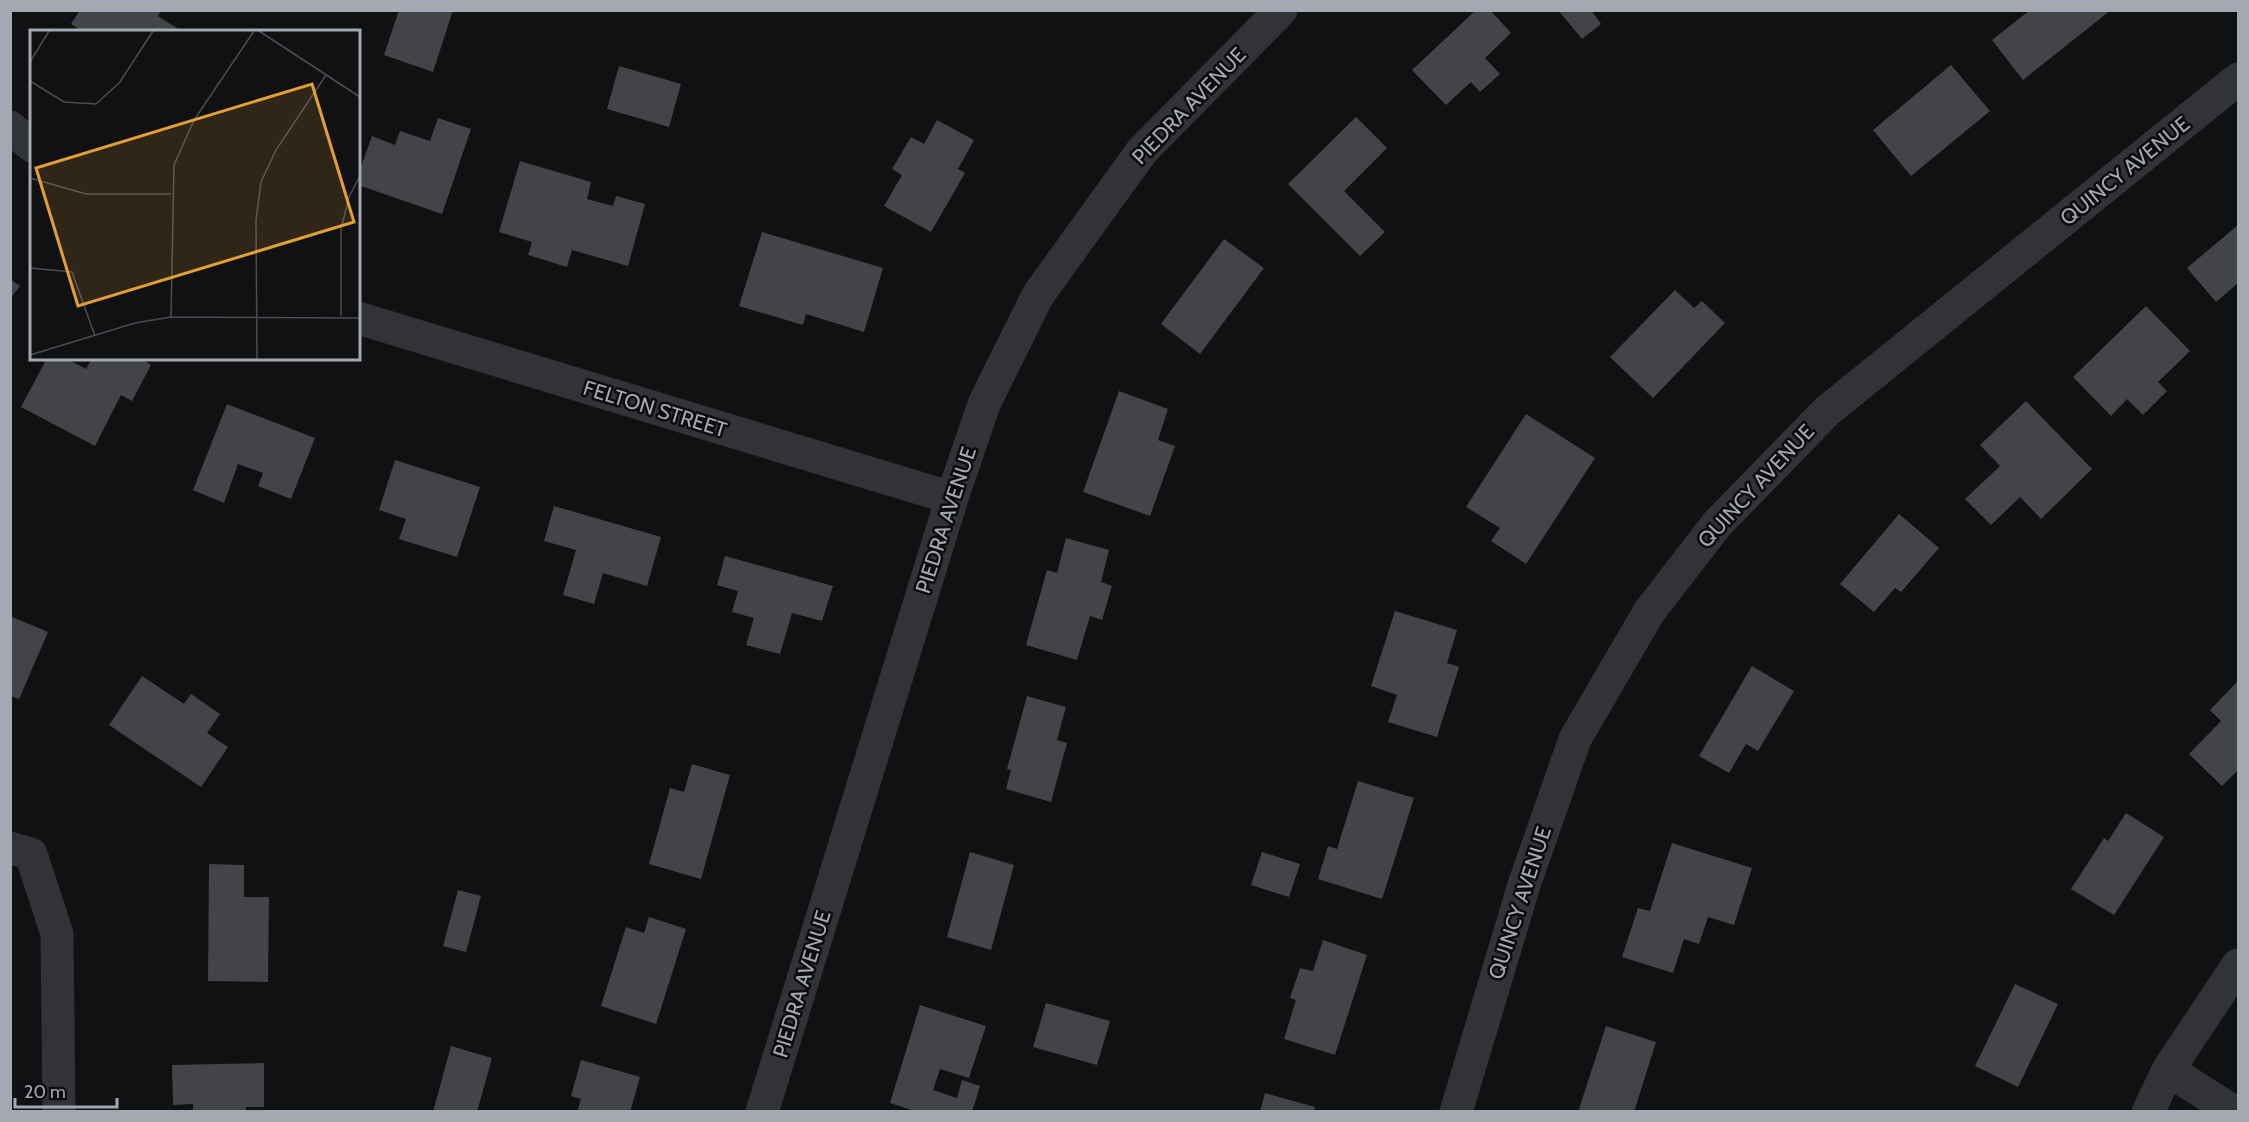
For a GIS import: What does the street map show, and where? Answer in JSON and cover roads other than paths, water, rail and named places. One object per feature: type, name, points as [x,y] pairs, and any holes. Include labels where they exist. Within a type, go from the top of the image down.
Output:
[{"type":"street","name":"PIEDRA AVENUE","points":[[762,1112],[952,498],[984,404],[1038,295],[1142,152],[1281,10]]},
{"type":"street","name":"QUINCY AVENUE","points":[[1456,1112],[1524,885],[1575,738],[1656,603],[1717,524],[1827,411],[2238,79]]},
{"type":"street","points":[[10,127],[30,144]]},
{"type":"street","name":"FELTON STREET","points":[[360,319],[952,498]]},
{"type":"street","points":[[10,848],[31,854],[57,934],[59,1112]]},
{"type":"street","points":[[2148,1112],[2168,1070],[2238,965]]},
{"type":"street","points":[[2168,1070],[2234,1112]]}]
